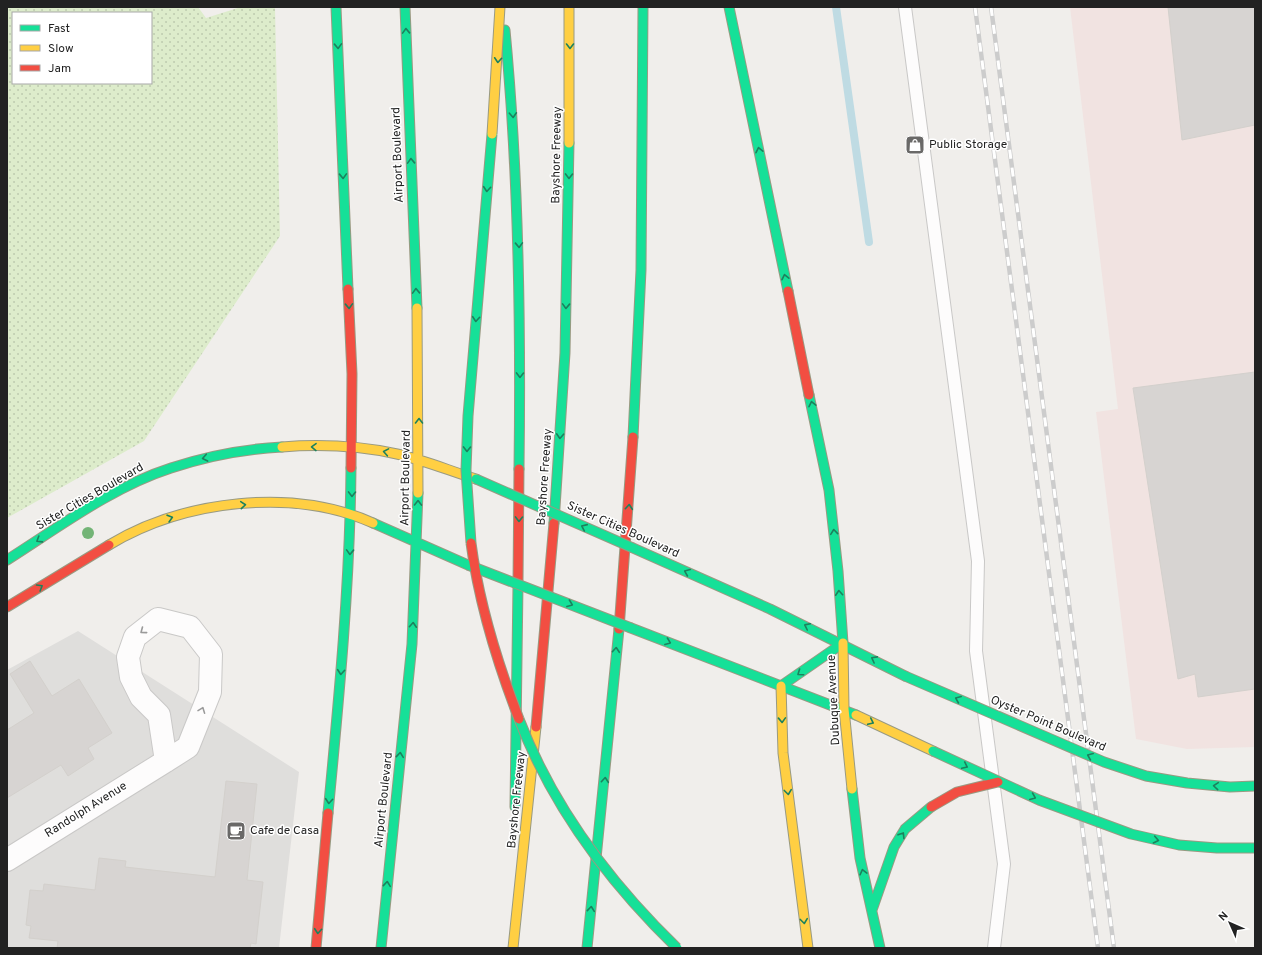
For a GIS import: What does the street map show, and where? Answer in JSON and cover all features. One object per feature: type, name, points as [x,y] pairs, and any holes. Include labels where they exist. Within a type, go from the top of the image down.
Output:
[{"type":"main road","points":[[316,948],[345,633],[353,448],[352,374],[336,7]]},
{"type":"main road","name":"Airport Boulevard","points":[[381,948],[411,649],[417,542],[419,372],[405,7]]},
{"type":"main road","points":[[501,7],[513,121],[521,318],[515,819]]},
{"type":"main road","points":[[501,7],[493,120],[467,420],[466,472],[468,524],[475,572],[487,626],[506,687],[536,761],[559,804],[586,845],[615,884],[645,917],[677,948]]},
{"type":"main road","name":"Bayshore Freeway","points":[[514,947],[539,701],[565,352],[568,228],[569,7]]},
{"type":"main road","points":[[587,948],[609,730],[632,466],[638,347],[643,124],[643,7]]},
{"type":"main road","points":[[729,7],[829,490],[838,571],[843,643]]},
{"type":"main road","name":"Sister Cities Boulevard","points":[[7,560],[98,504],[143,479],[193,461],[243,451],[265,449],[295,447],[353,448],[388,452],[419,460],[476,479],[722,587],[843,643]]},
{"type":"main road","points":[[7,607],[114,542],[160,520],[204,508],[259,503],[306,504],[351,513],[468,565],[844,709],[998,782],[1087,819],[1132,834],[1178,845],[1229,849],[1255,848]]},
{"type":"main road","name":"Oyster Point Boulevard","points":[[843,643],[905,676],[1104,762],[1146,776],[1187,784],[1230,787],[1255,786]]},
{"type":"main road","name":"Dubuque Avenue","points":[[781,686],[843,643]]},
{"type":"main road","name":"Dubuque Avenue","points":[[843,643],[844,709],[860,858],[880,948]]},
{"type":"main road","points":[[781,686],[783,753],[808,948]]},
{"type":"main road","points":[[872,910],[894,847],[905,829],[931,807],[957,792],[998,782]]},
{"type":"main road","points":[[514,947],[515,835]]},
{"type":"street","name":"Randolph Avenue","points":[[7,860],[166,761],[188,747],[210,692],[211,654],[190,627],[158,619],[135,637],[128,657],[131,677],[141,697],[159,715],[166,761]]},
{"type":"lane","points":[[905,7],[978,561],[976,651],[1004,864],[994,948]]},
{"type":"shaded area","points":[[1070,7],[1255,7],[1255,747],[1187,749],[1136,739],[1096,412],[1118,409]]},
{"type":"shaded area","points":[[78,631],[299,772],[279,948],[7,948],[7,670]]},
{"type":"green space","points":[[7,7],[198,7],[206,18],[241,7],[275,7],[280,236],[144,441],[7,518]]},
{"type":"building","points":[[1168,7],[1255,7],[1255,125],[1182,140]]},
{"type":"building","points":[[1255,372],[1255,689],[1198,697],[1195,674],[1178,679],[1133,388]]},
{"type":"building","points":[[30,661],[52,696],[79,679],[112,733],[88,748],[94,759],[68,776],[61,765],[7,798],[7,730],[34,713],[10,674]]},
{"type":"building","points":[[226,781],[257,784],[247,880],[263,882],[256,944],[251,943],[250,948],[57,948],[58,941],[29,938],[31,926],[26,925],[30,890],[43,891],[44,884],[95,890],[99,858],[126,861],[125,867],[215,877]]},
{"type":"waterway","points":[[836,7],[869,242]]},
{"type":"railway","points":[[975,7],[1098,948]]},
{"type":"railway","points":[[991,7],[1114,948]]},
{"type":"traffic: fast","points":[[336,7],[348,289]]},
{"type":"traffic: fast","points":[[405,7],[417,308]]},
{"type":"traffic: fast","points":[[633,437],[641,270],[643,7]]},
{"type":"traffic: fast","points":[[729,7],[788,291]]},
{"type":"traffic: fast","points":[[505,30],[510,85],[518,250],[520,359],[519,469]]},
{"type":"traffic: fast","points":[[471,543],[466,470],[468,416],[492,134]]},
{"type":"traffic: fast","points":[[554,523],[565,353],[569,143]]},
{"type":"traffic: fast","points":[[809,395],[829,490],[838,571],[843,643]]},
{"type":"traffic: fast","points":[[7,560],[86,509],[149,476],[171,468],[212,457],[240,451],[282,447]]},
{"type":"traffic: fast","points":[[328,813],[340,684],[349,555],[351,468]]},
{"type":"traffic: fast","points":[[476,479],[633,548]]},
{"type":"traffic: fast","points":[[381,948],[412,644],[418,493]]},
{"type":"traffic: fast","points":[[373,523],[468,565]]},
{"type":"traffic: fast","points":[[633,548],[770,609],[905,676]]},
{"type":"traffic: fast","points":[[468,565],[631,628]]},
{"type":"traffic: fast","points":[[515,807],[518,584]]},
{"type":"traffic: fast","points":[[631,628],[856,715]]},
{"type":"traffic: fast","points":[[587,948],[619,629]]},
{"type":"traffic: fast","points":[[781,686],[843,643]]},
{"type":"traffic: fast","points":[[905,676],[1104,762],[1146,776],[1187,783],[1230,787],[1255,786]]},
{"type":"traffic: fast","points":[[519,719],[533,752],[549,783],[566,813],[586,842],[629,897],[677,948]]},
{"type":"traffic: fast","points":[[933,751],[1039,800],[1131,834],[1179,845],[1217,848],[1255,848]]},
{"type":"traffic: fast","points":[[852,789],[860,858],[880,948]]},
{"type":"traffic: fast","points":[[872,910],[894,847],[905,829],[931,807]]},
{"type":"traffic: slow","points":[[492,134],[500,7]]},
{"type":"traffic: slow","points":[[569,7],[569,143]]},
{"type":"traffic: slow","points":[[417,308],[418,493]]},
{"type":"traffic: slow","points":[[282,447],[340,446],[383,451],[417,459],[476,479]]},
{"type":"traffic: slow","points":[[109,545],[139,530],[171,518],[204,509],[239,504],[274,502],[309,505],[342,512],[373,523]]},
{"type":"traffic: slow","points":[[843,643],[844,709],[852,789]]},
{"type":"traffic: slow","points":[[781,686],[783,753],[808,948]]},
{"type":"traffic: slow","points":[[856,715],[933,751]]},
{"type":"traffic: slow","points":[[513,948],[536,727]]},
{"type":"traffic: jam","points":[[348,289],[352,374],[351,468]]},
{"type":"traffic: jam","points":[[788,291],[809,395]]},
{"type":"traffic: jam","points":[[619,629],[633,437]]},
{"type":"traffic: jam","points":[[518,584],[519,469]]},
{"type":"traffic: jam","points":[[536,727],[554,523]]},
{"type":"traffic: jam","points":[[471,543],[474,566],[484,610],[503,676],[519,719]]},
{"type":"traffic: jam","points":[[7,607],[109,545]]},
{"type":"traffic: jam","points":[[931,807],[957,792],[998,782]]},
{"type":"traffic: jam","points":[[316,948],[328,813]]},
{"type":"place","name":"Public Storage","points":[[915,145]]},
{"type":"place","name":"Cafe de Casa","points":[[236,831]]}]
